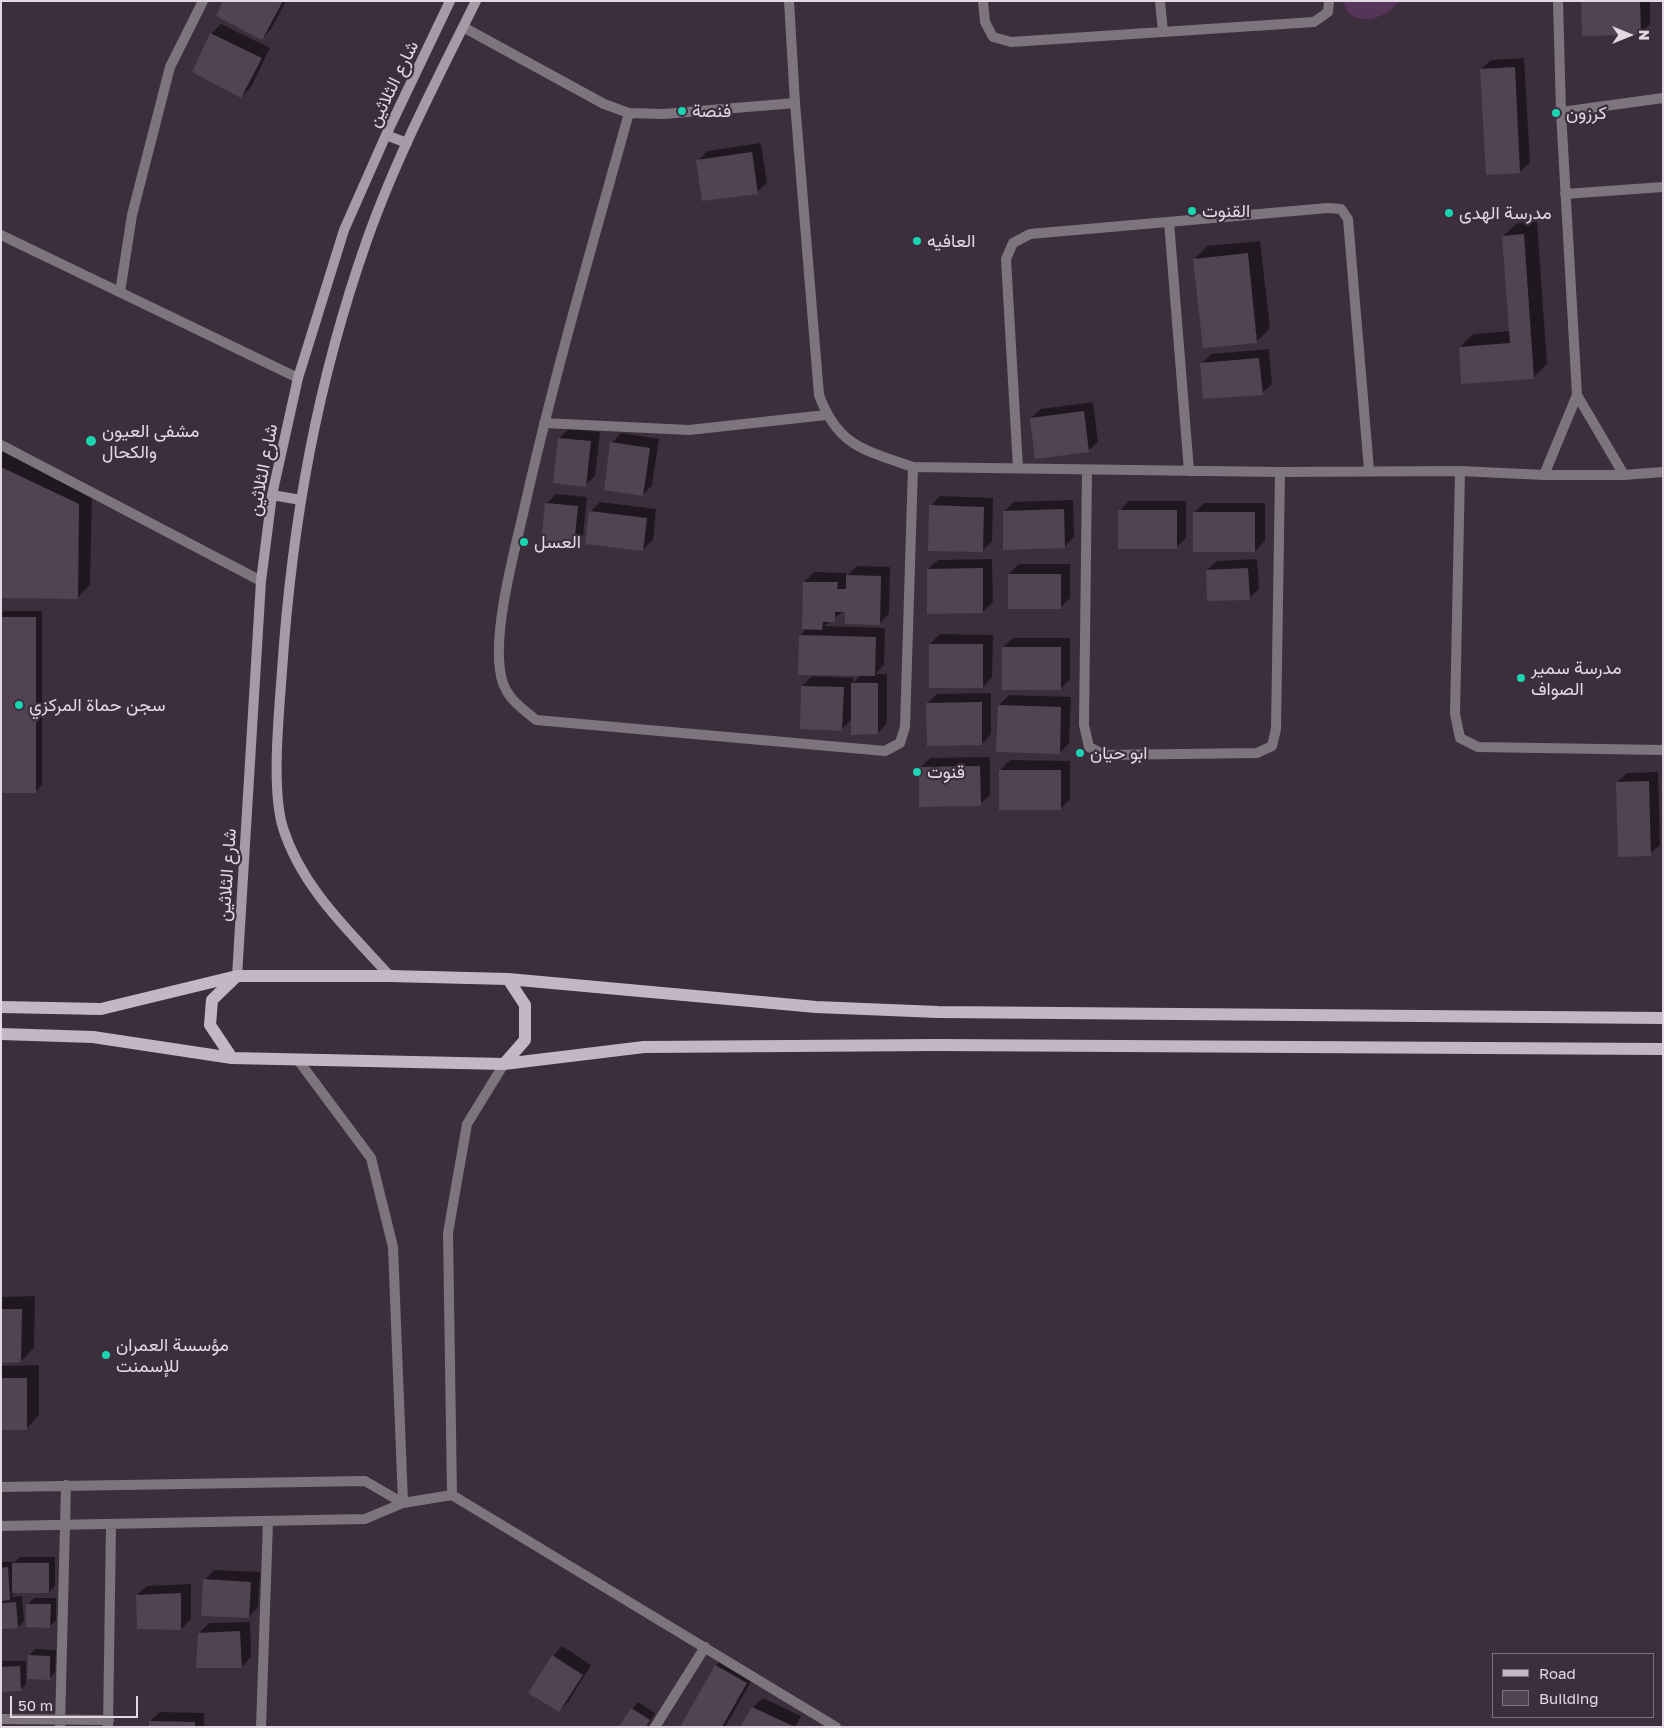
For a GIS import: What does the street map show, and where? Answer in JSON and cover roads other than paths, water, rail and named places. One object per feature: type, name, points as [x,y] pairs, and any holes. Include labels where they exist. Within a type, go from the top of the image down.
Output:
[{"type":"main road","name":"شارع الثلاثين","points":[[237,976],[261,581],[272,496],[298,378],[344,230],[386,135],[450,1]]},
{"type":"main road","points":[[390,976],[327,906],[306,878],[292,852],[282,826],[279,808],[280,707],[289,582],[301,500],[322,387],[342,314],[368,238],[407,143],[476,1]]},
{"type":"main road","points":[[386,135],[407,143]]},
{"type":"main road","points":[[272,496],[301,500]]},
{"type":"main road","points":[[232,1058],[210,1025],[212,1000],[237,976]]},
{"type":"main road","points":[[1,1007],[102,1008],[237,976],[390,976],[508,979],[816,1007],[938,1012],[1663,1018]]},
{"type":"main road","points":[[504,1064],[525,1040],[525,1005],[508,979]]},
{"type":"main road","points":[[1,1034],[93,1037],[232,1058],[504,1064],[653,1047],[947,1045],[1663,1049]]},
{"type":"street","points":[[120,292],[132,215],[170,67],[203,1]]},
{"type":"street","points":[[790,1],[795,103],[819,395],[826,415],[840,434],[862,449],[913,467],[1280,472],[1369,470],[1460,471],[1544,475],[1624,475],[1663,472]]},
{"type":"street","points":[[983,1],[985,22],[993,37],[1011,42],[1314,22],[1328,12],[1329,1]]},
{"type":"street","points":[[1160,1],[1162,32]]},
{"type":"street","points":[[1544,475],[1576,395],[1561,112],[1558,1]]},
{"type":"street","points":[[463,27],[604,104],[630,113],[663,114],[795,103]]},
{"type":"street","points":[[1561,112],[1663,98]]},
{"type":"street","points":[[630,113],[544,423],[516,543],[500,632],[500,671],[508,696],[536,720],[885,751],[900,743],[906,727],[913,467]]},
{"type":"street","points":[[1565,194],[1663,187]]},
{"type":"street","points":[[1018,468],[1006,259],[1013,243],[1030,234],[1328,208],[1340,209],[1348,219],[1369,470]]},
{"type":"street","points":[[1169,222],[1189,471]]},
{"type":"street","points":[[1,235],[298,378]]},
{"type":"street","points":[[1576,395],[1624,475]]},
{"type":"street","points":[[544,423],[689,430],[826,415]]},
{"type":"street","points":[[1,445],[261,581]]},
{"type":"street","points":[[1087,470],[1084,725],[1089,747],[1104,755],[1257,753],[1272,746],[1276,729],[1280,472]]},
{"type":"street","points":[[1460,471],[1455,714],[1460,738],[1478,747],[1663,750]]},
{"type":"street","points":[[298,1060],[371,1158],[394,1247],[403,1503]]},
{"type":"street","points":[[452,1495],[448,1233],[467,1124],[504,1064]]},
{"type":"street","points":[[1,1487],[365,1481],[403,1503]]},
{"type":"street","points":[[60,1723],[66,1485]]},
{"type":"street","points":[[1,1526],[365,1519],[403,1503],[452,1495],[836,1727]]},
{"type":"street","points":[[261,1727],[268,1521]]},
{"type":"street","points":[[1,1719],[60,1723],[108,1723],[111,1525]]},
{"type":"street","points":[[654,1727],[705,1647]]},
{"type":"place","name":"فنصة","points":[[682,111]]},
{"type":"place","name":"كرزون","points":[[1556,113]]},
{"type":"place","name":"القنوت","points":[[1192,211]]},
{"type":"place","name":"مدرسة الهدى","points":[[1449,213]]},
{"type":"place","name":"العافيه","points":[[917,241]]},
{"type":"place","name":"مشفى العيون والكحال","points":[[91,441]]},
{"type":"place","name":"العسل","points":[[524,542]]},
{"type":"place","name":"مدرسة سمير الصواف","points":[[1521,678]]},
{"type":"place","name":"سجن حماة المركزي","points":[[19,705]]},
{"type":"place","name":"ابو حيان","points":[[1080,753]]},
{"type":"place","name":"قنوت","points":[[917,772]]},
{"type":"place","name":"مؤسسة العمران للإسمنت","points":[[106,1355]]}]
